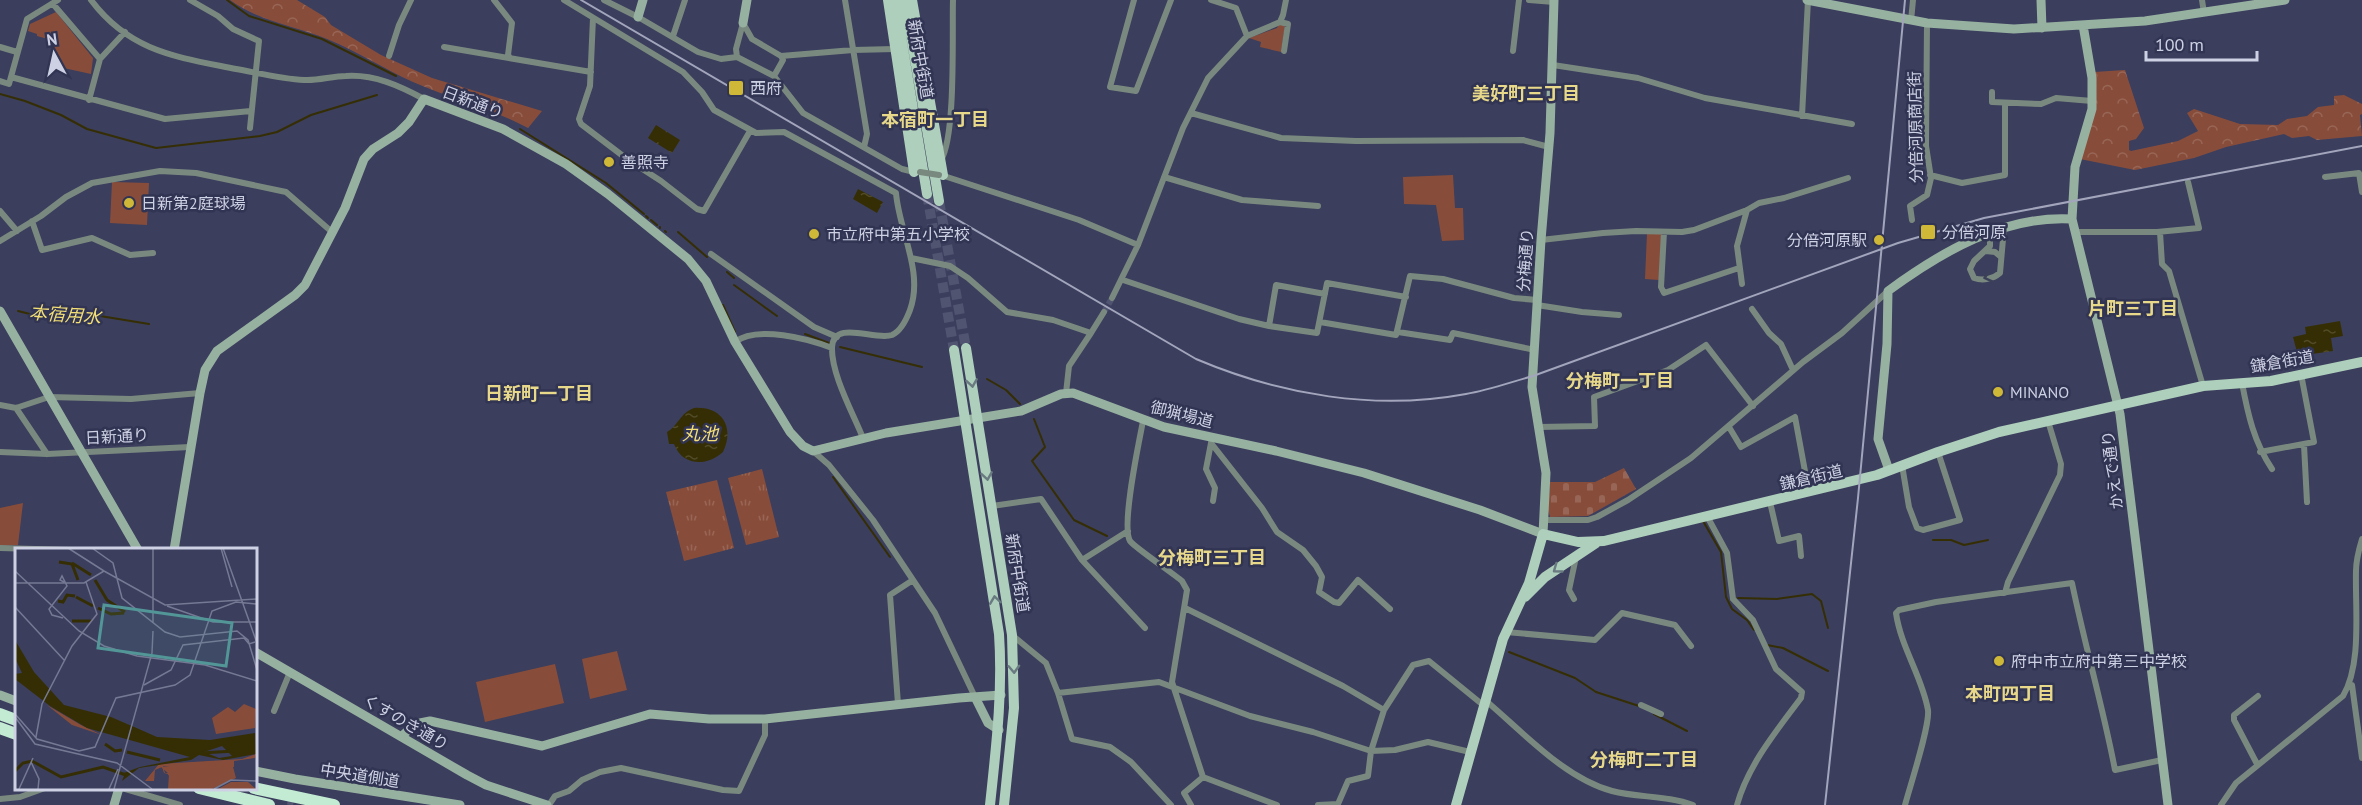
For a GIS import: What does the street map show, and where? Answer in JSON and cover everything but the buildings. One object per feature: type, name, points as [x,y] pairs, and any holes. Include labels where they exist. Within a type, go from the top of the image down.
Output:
[{"type":"highway","points":[[0,714],[15,720]]},
{"type":"highway","points":[[0,728],[15,734]]},
{"type":"highway","points":[[256,789],[334,805]]},
{"type":"highway","points":[[203,790],[269,805]]},
{"type":"main road","points":[[888,0],[917,172]]},
{"type":"main road","name":"新府中街道","points":[[895,0],[927,194]]},
{"type":"main road","name":"新府中街道","points":[[905,0],[939,201]]},
{"type":"main road","points":[[912,0],[941,175]]},
{"type":"main road","name":"新府中街道","points":[[966,348],[1012,635],[1014,708],[1004,805]]},
{"type":"main road","name":"新府中街道","points":[[954,350],[963,421],[997,617],[1001,695],[990,805]]},
{"type":"main road","name":"鎌倉街道","points":[[1543,534],[1564,540],[1596,543],[1809,493],[1889,471],[1999,432],[2203,386],[2271,381],[2362,362]]},
{"type":"main road","points":[[1456,805],[1505,632],[1529,583],[1543,534]]},
{"type":"main road","points":[[1521,601],[1545,577],[1596,543]]},
{"type":"street","points":[[91,0],[101,13],[125,32],[152,49],[179,58],[304,80],[341,76],[366,77],[405,88],[424,99]]},
{"type":"street","points":[[189,0],[218,16],[233,29],[259,41],[250,128]]},
{"type":"street","points":[[390,56],[399,25],[411,0]]},
{"type":"street","points":[[494,0],[512,23],[508,55],[510,58]]},
{"type":"street","points":[[564,0],[683,72],[702,92],[714,110],[750,131],[784,132],[896,193],[901,227],[911,258],[914,289],[906,321],[892,335],[879,336],[845,332],[837,337],[832,348],[840,382],[863,438]]},
{"type":"street","points":[[604,0],[638,16],[698,52],[722,59],[737,57],[774,76],[803,113],[903,169],[941,175],[1079,220],[1138,245]]},
{"type":"street","points":[[638,16],[643,0]]},
{"type":"street","points":[[673,36],[685,0]]},
{"type":"street","points":[[737,57],[736,49],[747,0]]},
{"type":"street","points":[[845,0],[867,134],[864,147]]},
{"type":"street","points":[[940,161],[944,154],[949,131],[953,0]]},
{"type":"street","points":[[1134,0],[1110,87],[1136,91],[1171,0]]},
{"type":"street","points":[[1211,0],[1236,9],[1247,36]]},
{"type":"street","points":[[1280,22],[1286,0]]},
{"type":"street","points":[[1513,51],[1519,0]]},
{"type":"street","points":[[1529,0],[1554,1]]},
{"type":"street","points":[[1802,116],[1808,0],[1911,21],[2014,29],[2145,21],[2286,0]]},
{"type":"street","points":[[1911,21],[1913,0]]},
{"type":"street","points":[[2033,0],[2041,3],[2042,28]]},
{"type":"street","points":[[2202,0],[2205,13]]},
{"type":"street","name":"分梅通り","points":[[1543,534],[1546,473],[1532,394],[1549,147],[1554,1]]},
{"type":"street","points":[[0,81],[9,84],[27,19],[56,2],[100,59]]},
{"type":"street","points":[[593,18],[590,86],[579,119],[581,124],[627,159],[661,181],[697,210],[704,211],[750,131]]},
{"type":"street","points":[[1112,298],[1123,280],[1138,245],[1183,128],[1208,78],[1247,36],[1280,22],[1288,24],[1284,51]]},
{"type":"street","points":[[743,23],[752,39],[781,56],[895,49]]},
{"type":"street","name":"分倍河原商店街","points":[[1912,220],[1910,206],[1928,195],[1930,189],[1926,146],[1927,23]]},
{"type":"street","name":"かえで通り","points":[[2083,25],[2092,78],[2092,101],[2075,167],[2072,219],[2119,406],[2168,805]]},
{"type":"street","points":[[89,100],[100,59],[125,32]]},
{"type":"street","points":[[736,49],[743,40],[752,39]]},
{"type":"street","points":[[0,47],[17,52]]},
{"type":"street","points":[[444,47],[591,72]]},
{"type":"street","points":[[774,76],[783,60],[781,56]]},
{"type":"street","points":[[1553,65],[1638,78],[1705,98],[1852,124]]},
{"type":"street","points":[[11,77],[165,119],[251,111]]},
{"type":"street","points":[[1992,92],[1992,102],[2041,104],[2056,98],[2092,101]]},
{"type":"street","name":"日新通り","points":[[0,452],[47,454],[190,447],[205,370],[213,356],[228,342],[302,290],[348,201],[357,171],[364,159],[373,149],[398,133],[409,122],[424,99],[503,129],[566,164],[675,248],[699,270],[706,281],[790,432],[803,446],[813,451]]},
{"type":"street","points":[[1930,175],[1962,183],[2005,175],[2005,103]]},
{"type":"street","points":[[1191,113],[1281,138],[1356,141],[1523,140],[1549,147]]},
{"type":"street","points":[[0,241],[66,197],[100,180],[170,171],[196,173],[286,192],[332,232]]},
{"type":"street","points":[[2325,177],[2359,173],[2362,192]]},
{"type":"street","points":[[1164,177],[1242,200],[1318,206]]},
{"type":"street","points":[[1541,240],[1603,233],[1694,230],[1748,210],[1759,203],[1784,198],[1848,178]]},
{"type":"street","points":[[2074,232],[2160,232],[2199,228],[2188,182]]},
{"type":"street","points":[[1742,284],[1737,246],[1748,210]]},
{"type":"street","points":[[0,211],[17,231]]},
{"type":"street","points":[[1545,520],[1588,520],[1611,510],[1691,458],[1730,427],[1793,370],[1842,333],[1888,291],[1938,257],[2004,228],[2057,218],[2072,219]]},
{"type":"street","points":[[32,221],[42,250],[92,238],[130,255],[153,252]]},
{"type":"street","points":[[1990,233],[1990,246],[1971,265],[1971,274],[1980,280],[1995,277],[2000,273],[2004,228]]},
{"type":"street","points":[[1664,232],[1661,287],[1664,293],[1739,268]]},
{"type":"street","points":[[2160,232],[2162,264],[2169,271],[2203,386]]},
{"type":"street","points":[[1986,251],[1995,252],[2001,257]]},
{"type":"street","points":[[711,254],[814,327],[837,337]]},
{"type":"street","points":[[911,258],[950,267],[968,278],[1007,312],[1053,320],[1091,333]]},
{"type":"street","points":[[1398,332],[1410,276],[1443,279],[1514,298],[1619,315]]},
{"type":"street","points":[[1123,280],[1269,327],[1317,333],[1327,282],[1406,297]]},
{"type":"street","points":[[1269,327],[1276,285],[1325,294]]},
{"type":"street","points":[[1888,291],[1887,344],[1878,439],[1889,471]]},
{"type":"street","points":[[1752,309],[1769,333],[1781,344],[1793,370]]},
{"type":"street","points":[[0,311],[137,548]]},
{"type":"street","points":[[813,451],[863,438],[1021,411],[1066,393],[1069,366],[1104,312]]},
{"type":"street","points":[[1320,322],[1396,335],[1398,332],[1450,340],[1453,333],[1535,350]]},
{"type":"street","points":[[738,340],[758,336],[803,338],[832,348]]},
{"type":"street","points":[[1538,427],[1595,426],[1594,397],[1668,370],[1706,345],[1753,406]]},
{"type":"street","points":[[2260,452],[2314,442],[2301,374]]},
{"type":"street","points":[[2242,383],[2248,418],[2260,452],[2272,469]]},
{"type":"street","points":[[0,405],[16,408],[49,396],[131,399],[200,393]]},
{"type":"street","name":"御猟場道","points":[[1066,393],[1078,395],[1143,421],[1211,440],[1364,472],[1480,510],[1543,534]]},
{"type":"street","points":[[16,408],[47,454]]},
{"type":"street","points":[[1730,427],[1741,447],[1795,417],[1809,493]]},
{"type":"street","points":[[1143,421],[1131,482],[1128,531],[1130,542],[1182,581],[1188,590],[1173,686],[1203,777]]},
{"type":"street","points":[[2005,593],[2008,582],[2060,475],[2061,464],[2048,421]]},
{"type":"street","points":[[1211,440],[1206,469],[1215,488],[1213,501]]},
{"type":"street","points":[[1211,440],[1262,508],[1276,532],[1303,550],[1316,566],[1322,577],[1319,592],[1339,603],[1358,580],[1390,609]]},
{"type":"street","points":[[2304,445],[2307,502]]},
{"type":"street","points":[[174,548],[190,447]]},
{"type":"street","points":[[813,451],[824,459],[873,520],[935,613],[988,723],[999,730]]},
{"type":"street","points":[[1902,465],[1910,507],[1917,528],[1923,530],[1960,520],[1938,452]]},
{"type":"street","points":[[992,506],[1041,499],[1082,560],[1145,628]]},
{"type":"street","points":[[1770,502],[1779,540],[1799,536],[1801,556]]},
{"type":"street","points":[[1707,516],[1728,553],[1733,599],[1753,620],[1776,669],[1802,692],[1801,698],[1760,757],[1740,793],[1737,805]]},
{"type":"street","points":[[1082,560],[1128,531]]},
{"type":"street","points":[[2221,805],[2236,783],[2257,764],[2343,696],[2359,673],[2360,610],[2356,569],[2362,539]]},
{"type":"street","points":[[0,548],[15,548]]},
{"type":"street","points":[[1574,599],[1569,590],[1577,554]]},
{"type":"street","points":[[898,705],[890,595],[913,580]]},
{"type":"street","points":[[1905,805],[1928,713],[1922,687],[1902,641],[1896,613],[1899,610],[1936,602],[2072,583],[2103,709],[2115,770],[2162,760]]},
{"type":"street","points":[[1185,608],[1343,686],[1384,710]]},
{"type":"street","points":[[1505,632],[1596,640],[1622,613],[1675,625],[1691,646]]},
{"type":"street","points":[[1012,635],[1046,663],[1072,739],[1110,747],[1131,762],[1171,805]]},
{"type":"street","name":"くすのき通り","points":[[256,653],[516,801],[548,805]]},
{"type":"street","points":[[1318,805],[1338,804],[1348,781],[1368,776],[1371,751],[1384,710],[1413,665],[1429,661],[1558,762],[1597,786],[1614,792],[1670,799],[1694,805]]},
{"type":"street","points":[[274,711],[290,672]]},
{"type":"street","points":[[1058,693],[1159,682],[1250,716],[1313,732],[1371,751],[1395,750],[1428,742],[1470,752]]},
{"type":"street","points":[[2352,685],[2362,758]]},
{"type":"street","points":[[0,695],[15,701]]},
{"type":"street","points":[[402,736],[415,724],[430,721],[543,746],[650,714],[709,719],[765,719],[1001,695]]},
{"type":"street","points":[[2257,764],[2234,720],[2234,715],[2258,696]]},
{"type":"street","points":[[1641,705],[1661,714]]},
{"type":"street","points":[[548,805],[555,796],[569,791],[582,780],[614,768],[723,790],[739,791],[765,735],[765,719]]},
{"type":"street","name":"中央道側道","points":[[256,771],[294,784],[460,805]]},
{"type":"street","points":[[1191,805],[1184,793],[1203,777]]},
{"type":"street","points":[[1203,777],[1277,805]]},
{"type":"street","points":[[0,799],[20,797],[42,790]]},
{"type":"street","points":[[114,805],[120,790]]},
{"type":"street","points":[[124,790],[180,805]]},
{"type":"green space","points":[[230,0],[297,0],[325,17],[331,25],[381,55],[432,78],[542,111],[528,128],[413,82],[315,34],[252,13]]},
{"type":"green space","points":[[56,12],[93,58],[91,74],[59,67],[52,56],[55,41],[28,31],[30,24]]},
{"type":"green space","points":[[1279,24],[1285,25],[1281,52],[1260,47],[1261,42],[1249,38],[1277,28]]},
{"type":"green space","points":[[2125,70],[2144,128],[2136,139],[2129,141],[2131,151],[2178,141],[2198,131],[2187,113],[2194,109],[2240,124],[2278,125],[2287,119],[2307,116],[2318,107],[2334,105],[2334,96],[2344,95],[2362,104],[2360,115],[2362,136],[2317,140],[2309,136],[2292,138],[2284,134],[2226,147],[2194,158],[2135,170],[2080,159],[2094,72]]},
{"type":"green space","points":[[1453,175],[1455,208],[1463,208],[1464,240],[1442,241],[1436,205],[1404,204],[1403,177]]},
{"type":"green space","name":"日新第2庭球場","points":[[112,182],[149,183],[147,225],[110,223]]},
{"type":"green space","points":[[1647,233],[1662,233],[1659,280],[1645,279]]},
{"type":"green space","points":[[1624,468],[1636,489],[1588,516],[1550,517],[1548,510],[1550,482],[1595,482]]},
{"type":"green space","points":[[762,469],[779,537],[746,545],[728,478]]},
{"type":"green space","points":[[717,480],[734,548],[684,561],[666,492]]},
{"type":"green space","points":[[23,503],[18,545],[0,546],[0,508]]},
{"type":"green space","points":[[617,651],[627,690],[590,699],[582,659]]},
{"type":"green space","points":[[555,664],[564,703],[485,722],[476,682]]},
{"type":"water","points":[[656,125],[680,140],[672,153],[648,138]]},
{"type":"water","points":[[858,189],[883,202],[877,213],[853,199]]},
{"type":"water","points":[[2340,321],[2343,336],[2331,338],[2333,351],[2298,356],[2293,337],[2306,334],[2305,327]]},
{"type":"water","name":"丸池","points":[[694,408],[704,408],[719,414],[726,427],[726,443],[723,452],[703,462],[683,457],[674,444],[669,444],[667,432],[685,413]]},
{"type":"waterway","points":[[227,0],[249,16],[322,39],[396,76]]},
{"type":"waterway","points":[[0,94],[61,115],[87,129],[156,148],[277,132],[311,115],[377,95]]},
{"type":"waterway","points":[[520,129],[606,183],[644,214]]},
{"type":"waterway","points":[[651,220],[657,225]]},
{"type":"waterway","points":[[678,232],[707,257]]},
{"type":"waterway","points":[[727,272],[734,278]]},
{"type":"waterway","points":[[734,285],[777,316]]},
{"type":"waterway","points":[[723,305],[735,332]]},
{"type":"waterway","name":"本宿用水","points":[[18,311],[42,317],[88,314],[149,324]]},
{"type":"waterway","points":[[805,334],[829,343]]},
{"type":"waterway","points":[[840,347],[922,367]]},
{"type":"waterway","points":[[987,379],[1006,390],[1020,404]]},
{"type":"waterway","points":[[1034,419],[1045,447],[1032,461],[1074,520],[1107,536]]},
{"type":"waterway","points":[[833,477],[890,557]]},
{"type":"waterway","points":[[1703,521],[1721,552],[1726,597],[1732,609],[1747,620],[1754,630]]},
{"type":"waterway","points":[[1933,540],[1951,540],[1964,545],[1988,540]]},
{"type":"waterway","points":[[1738,598],[1777,599],[1812,594],[1821,601],[1828,628]]},
{"type":"waterway","points":[[1767,645],[1783,648],[1828,671]]},
{"type":"waterway","points":[[1509,652],[1575,678],[1596,692],[1639,706]]},
{"type":"waterway","points":[[1654,714],[1687,731]]},
{"type":"tunnel","points":[[927,194],[954,350]]},
{"type":"tunnel","points":[[939,201],[966,348]]},
{"type":"tunnel","points":[[1104,312],[1112,298]]},
{"type":"tunnel","points":[[290,805],[293,788]]},
{"type":"railway","points":[[581,0],[1196,359],[1261,382],[1295,390],[1363,400],[1432,399],[1500,386],[1898,243],[1984,218],[2362,146]]},
{"type":"railway","points":[[1825,805],[1858,498],[1905,0]]},
{"type":"place","name":"西府","points":[[736,88]]},
{"type":"place","name":"善照寺","points":[[609,162]]},
{"type":"place","name":"日新第2庭球場","points":[[129,203]]},
{"type":"place","name":"分倍河原","points":[[1928,232]]},
{"type":"place","name":"市立府中第五小学校","points":[[814,234]]},
{"type":"place","name":"分倍河原駅","points":[[1879,240]]},
{"type":"place","name":"MINANO","points":[[1998,392]]},
{"type":"place","name":"府中市立府中第三中学校","points":[[1999,661]]},
{"type":"district","name":"美好町三丁目","points":[[1526,94]]},
{"type":"district","name":"本宿町一丁目","points":[[935,120]]},
{"type":"district","name":"片町三丁目","points":[[2133,309]]},
{"type":"district","name":"分梅町一丁目","points":[[1620,381]]},
{"type":"district","name":"日新町一丁目","points":[[539,394]]},
{"type":"district","name":"分梅町三丁目","points":[[1212,558]]},
{"type":"district","name":"本町四丁目","points":[[2010,694]]},
{"type":"district","name":"分梅町二丁目","points":[[1644,760]]}]
